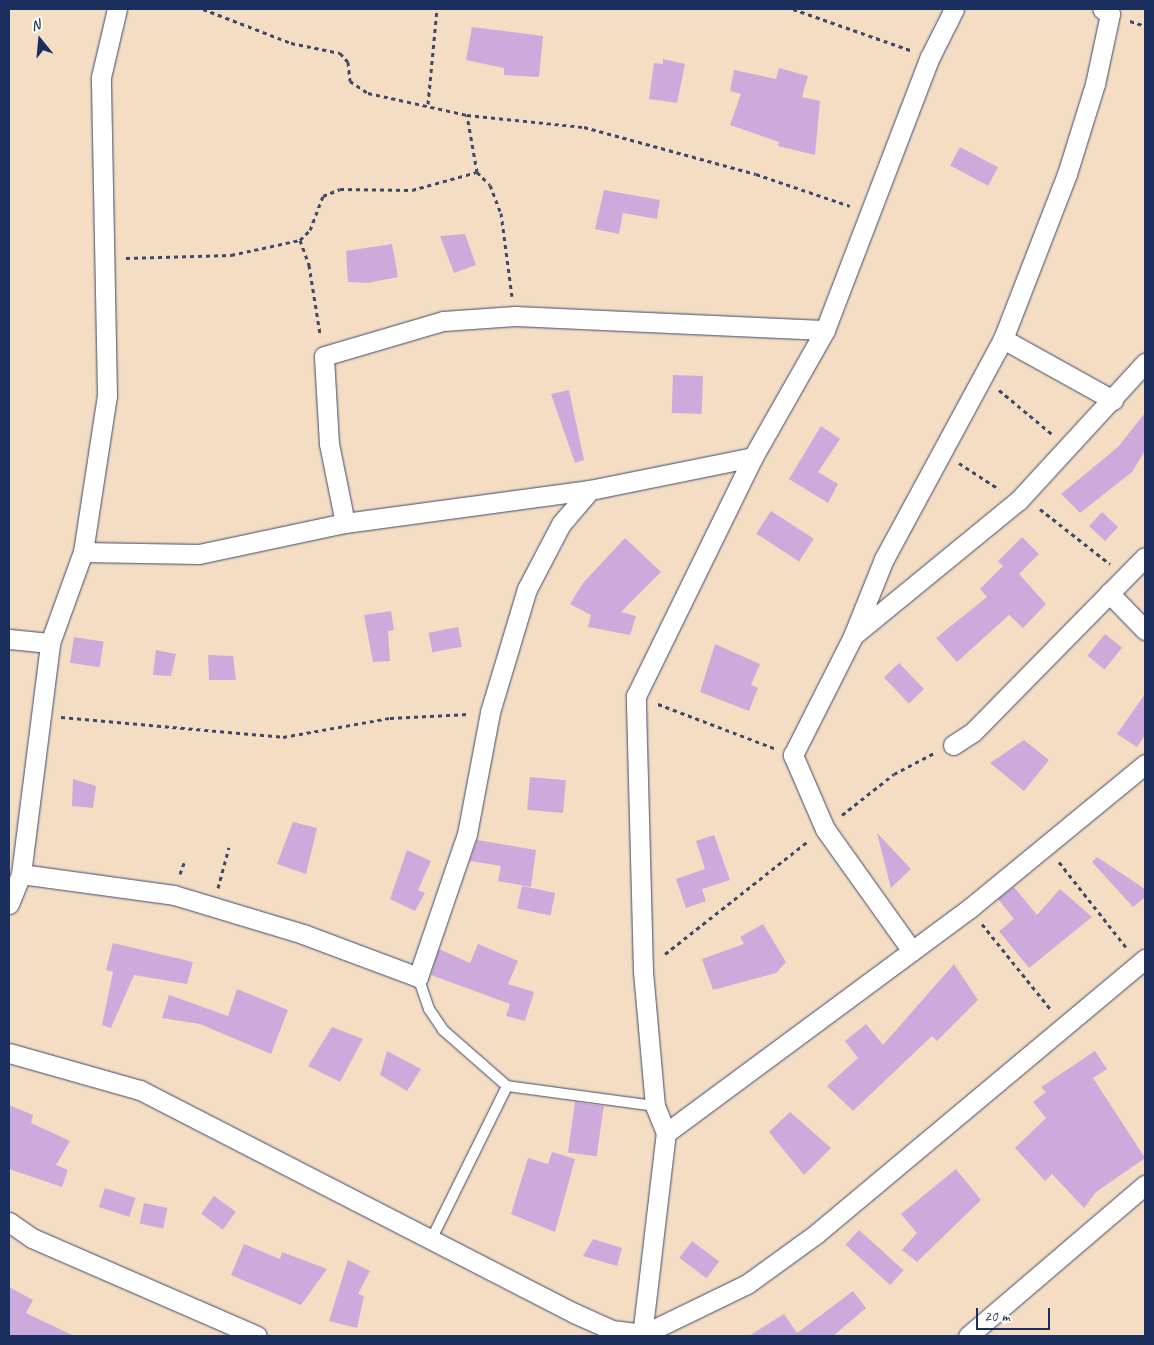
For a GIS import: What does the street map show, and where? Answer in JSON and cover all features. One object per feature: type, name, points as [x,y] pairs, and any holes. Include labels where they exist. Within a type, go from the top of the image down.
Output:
[{"type":"street","points":[[9,904],[20,874],[43,715],[50,643],[83,552],[107,396],[101,77],[117,9]]},
{"type":"street","points":[[643,1335],[666,1133],[655,1106],[642,971],[636,696],[753,457],[825,330],[872,214],[930,57],[954,9]]},
{"type":"street","points":[[912,951],[824,829],[793,755],[853,636],[884,559],[941,448],[985,378],[1003,339],[1067,174],[1095,84],[1110,14],[1102,9]]},
{"type":"street","points":[[345,523],[329,444],[324,356],[442,321],[515,316],[825,330]]},
{"type":"street","points":[[1003,339],[1113,400]]},
{"type":"street","points":[[853,636],[1021,497],[1113,400],[1145,363]]},
{"type":"street","points":[[83,552],[199,554],[345,523],[590,490],[753,457]]},
{"type":"street","points":[[20,874],[174,894],[214,905],[418,977],[467,834],[490,712],[527,588],[562,524],[590,490]]},
{"type":"street","points":[[953,745],[973,732],[1125,575],[1145,557]]},
{"type":"street","points":[[1109,593],[1145,630]]},
{"type":"street","points":[[9,639],[50,643]]},
{"type":"street","points":[[666,1133],[1048,848],[1145,764]]},
{"type":"street","points":[[9,1053],[140,1090],[432,1238],[574,1313],[612,1330],[643,1335],[747,1284],[816,1234],[1143,962]]},
{"type":"street","points":[[968,1336],[1145,1185]]},
{"type":"street","points":[[9,1222],[32,1238],[257,1336]]},
{"type":"lane","points":[[418,977],[429,1009],[443,1030],[507,1086],[655,1106]]},
{"type":"lane","points":[[432,1238],[507,1086]]},
{"type":"path","points":[[203,9],[291,43],[340,53],[348,62],[350,81],[368,93],[428,104],[467,115],[584,127],[756,174],[872,214]]},
{"type":"path","points":[[428,104],[437,9]]},
{"type":"path","points":[[793,9],[930,57]]},
{"type":"path","points":[[467,115],[477,172],[490,185],[501,213],[515,316]]},
{"type":"path","points":[[103,259],[231,256],[300,240],[310,230],[323,196],[332,193],[412,190],[477,172]]},
{"type":"path","points":[[300,240],[309,265],[324,356]]},
{"type":"path","points":[[985,378],[1067,447]]},
{"type":"path","points":[[941,448],[1021,497],[1125,575]]},
{"type":"path","points":[[636,696],[793,755]]},
{"type":"path","points":[[43,715],[205,734],[283,737],[390,718],[490,712]]},
{"type":"path","points":[[642,971],[894,774],[953,745]]},
{"type":"path","points":[[214,905],[229,847]]},
{"type":"path","points":[[1048,848],[1143,962]]},
{"type":"path","points":[[970,908],[1064,1028]]},
{"type":"building","points":[[472,27],[543,36],[539,77],[504,75],[504,68],[466,60]]},
{"type":"building","points":[[663,59],[685,64],[677,103],[649,99],[654,63],[663,64]]},
{"type":"building","points":[[779,68],[808,76],[802,97],[820,101],[815,155],[778,146],[779,142],[730,125],[741,94],[730,91],[734,70],[776,79]]},
{"type":"building","points":[[960,147],[998,167],[988,186],[950,166]]},
{"type":"building","points":[[604,190],[660,200],[657,219],[623,213],[619,234],[595,229]]},
{"type":"building","points":[[465,234],[476,265],[454,273],[440,236]]},
{"type":"building","points":[[392,244],[398,277],[368,283],[348,282],[346,251]]},
{"type":"building","points":[[673,375],[703,376],[702,414],[672,413]]},
{"type":"building","points":[[569,390],[584,460],[575,463],[551,394]]},
{"type":"building","points":[[1145,413],[1145,451],[1132,472],[1080,513],[1061,494],[1118,447]]},
{"type":"building","points":[[821,426],[840,439],[818,472],[838,484],[828,503],[789,479]]},
{"type":"building","points":[[771,511],[814,539],[799,561],[756,534]]},
{"type":"building","points":[[1102,512],[1118,527],[1105,541],[1089,526]]},
{"type":"building","points":[[1022,537],[1039,554],[1019,574],[1046,604],[1023,628],[1009,615],[957,662],[936,638],[987,597],[980,589],[1003,566],[998,561]]},
{"type":"building","points":[[625,538],[661,572],[621,612],[636,616],[630,635],[588,627],[591,615],[570,604],[583,583]]},
{"type":"building","points":[[391,611],[394,630],[388,631],[390,661],[373,662],[364,615]]},
{"type":"building","points":[[458,627],[462,647],[432,652],[429,633]]},
{"type":"building","points":[[1105,634],[1122,648],[1104,670],[1087,656]]},
{"type":"building","points":[[74,637],[104,642],[100,667],[70,663]]},
{"type":"building","points":[[715,644],[760,664],[751,685],[758,688],[749,711],[700,692]]},
{"type":"building","points":[[156,650],[176,654],[171,676],[153,675]]},
{"type":"building","points":[[208,655],[233,656],[236,680],[209,680]]},
{"type":"building","points":[[899,663],[924,689],[909,703],[884,678]]},
{"type":"building","points":[[1145,694],[1145,735],[1137,747],[1117,734]]},
{"type":"building","points":[[1024,740],[1049,760],[1024,791],[990,763]]},
{"type":"building","points":[[530,777],[566,780],[563,813],[527,810]]},
{"type":"building","points":[[73,779],[96,786],[93,808],[72,806]]},
{"type":"building","points":[[293,822],[317,828],[306,874],[277,864]]},
{"type":"building","points":[[877,833],[911,869],[891,888]]},
{"type":"building","points":[[714,835],[730,880],[702,889],[706,901],[686,908],[676,879],[705,869],[696,841]]},
{"type":"building","points":[[477,840],[536,850],[531,887],[498,881],[501,866],[470,861]]},
{"type":"building","points":[[407,850],[431,861],[418,890],[425,893],[415,911],[390,899]]},
{"type":"building","points":[[1097,857],[1145,889],[1145,897],[1133,907],[1092,862]]},
{"type":"building","points":[[522,886],[555,893],[550,916],[517,908]]},
{"type":"building","points":[[1014,887],[1037,915],[1060,889],[1092,917],[1029,968],[999,931],[1014,919],[998,899]]},
{"type":"building","points":[[763,924],[786,962],[776,973],[713,990],[702,959],[744,944],[740,937]]},
{"type":"building","points":[[113,943],[193,962],[187,984],[134,975],[111,1028],[102,1025],[113,972],[106,970]]},
{"type":"building","points":[[478,944],[518,961],[508,984],[534,992],[525,1021],[506,1016],[510,1004],[431,975],[439,949],[470,963]]},
{"type":"building","points":[[954,964],[978,1000],[937,1041],[932,1036],[853,1111],[827,1086],[858,1058],[845,1041],[866,1024],[883,1045]]},
{"type":"building","points":[[237,989],[288,1010],[271,1054],[200,1024],[162,1018],[169,995],[228,1016]]},
{"type":"building","points":[[332,1027],[363,1039],[340,1082],[308,1066]]},
{"type":"building","points":[[387,1051],[421,1069],[407,1091],[380,1075]]},
{"type":"building","points":[[1095,1051],[1107,1069],[1093,1078],[1145,1158],[1096,1192],[1084,1208],[1052,1174],[1045,1181],[1015,1148],[1046,1118],[1033,1102],[1046,1092],[1041,1087]]},
{"type":"building","points":[[575,1102],[604,1106],[597,1157],[568,1153]]},
{"type":"building","points":[[9,1105],[33,1115],[31,1123],[70,1141],[56,1165],[68,1170],[62,1187],[9,1169]]},
{"type":"building","points":[[790,1112],[831,1148],[804,1175],[769,1132]]},
{"type":"building","points":[[552,1152],[575,1159],[555,1232],[511,1214],[528,1158],[548,1164]]},
{"type":"building","points":[[956,1169],[981,1200],[917,1262],[902,1250],[917,1233],[901,1214]]},
{"type":"building","points":[[105,1188],[135,1198],[129,1217],[99,1207]]},
{"type":"building","points":[[214,1196],[236,1212],[223,1230],[201,1214]]},
{"type":"building","points":[[144,1203],[167,1208],[163,1229],[140,1224]]},
{"type":"building","points":[[859,1230],[904,1270],[890,1285],[846,1245]]},
{"type":"building","points":[[593,1239],[622,1248],[617,1266],[583,1256]]},
{"type":"building","points":[[692,1241],[719,1261],[707,1278],[679,1258]]},
{"type":"building","points":[[244,1244],[280,1259],[282,1252],[327,1269],[301,1305],[231,1275]]},
{"type":"building","points":[[348,1260],[370,1271],[358,1294],[364,1296],[357,1328],[329,1321]]},
{"type":"building","points":[[9,1287],[33,1300],[26,1313],[74,1336],[9,1336]]},
{"type":"building","points":[[853,1291],[866,1308],[833,1336],[749,1336],[784,1314],[797,1333]]}]
